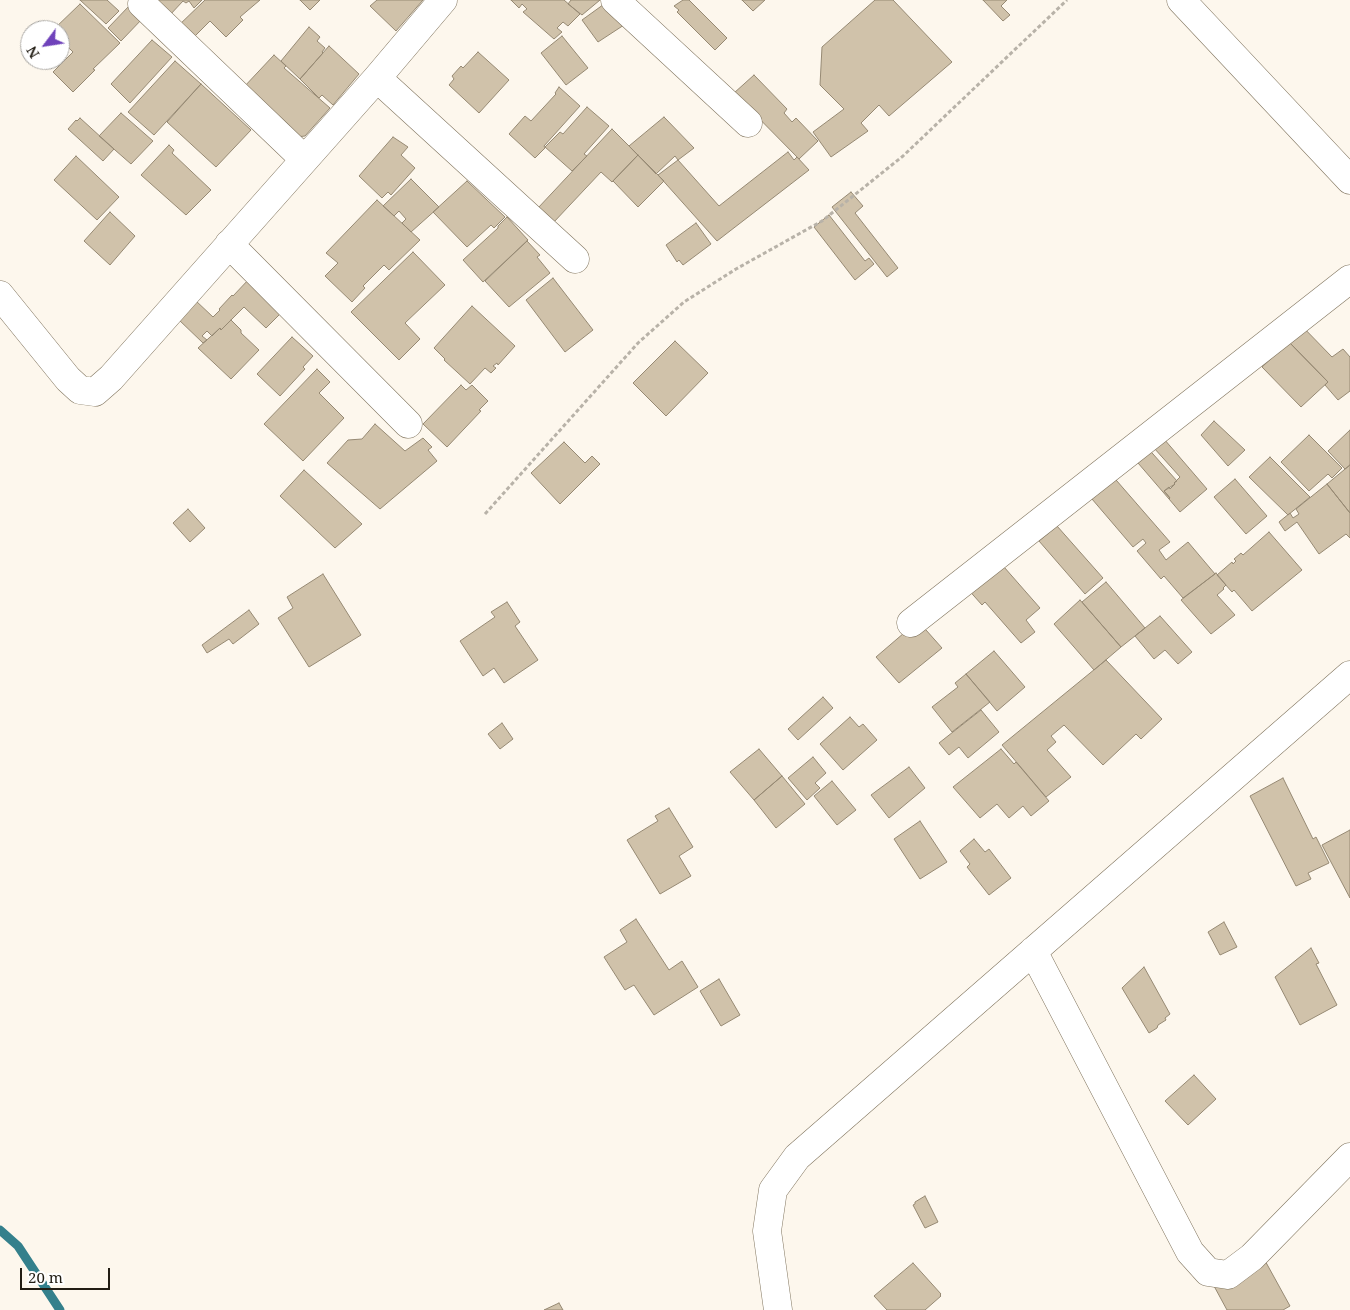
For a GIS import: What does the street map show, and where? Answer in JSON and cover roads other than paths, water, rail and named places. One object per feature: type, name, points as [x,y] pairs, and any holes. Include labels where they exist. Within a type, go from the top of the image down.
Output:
[{"type":"street","points":[[0,295],[68,379],[80,390],[95,392],[111,378],[377,78],[443,0]]},
{"type":"street","points":[[615,0],[748,123]]},
{"type":"street","points":[[1181,0],[1350,180]]},
{"type":"street","points":[[142,4],[304,159]]},
{"type":"street","points":[[377,78],[576,259]]},
{"type":"street","points":[[229,244],[408,424]]},
{"type":"street","points":[[911,623],[1350,279]]},
{"type":"street","points":[[778,1310],[766,1231],[773,1190],[797,1157],[1350,675]]},
{"type":"street","points":[[1032,951],[1190,1252],[1208,1272],[1228,1275],[1252,1257],[1350,1157]]},
{"type":"waterway","points":[[0,1230],[18,1246],[60,1310]]}]
